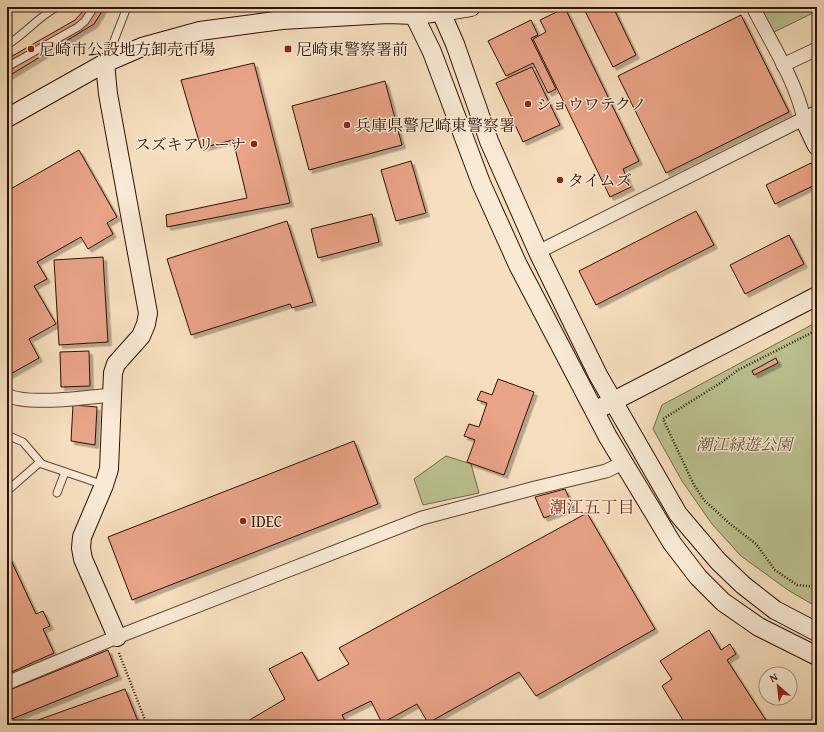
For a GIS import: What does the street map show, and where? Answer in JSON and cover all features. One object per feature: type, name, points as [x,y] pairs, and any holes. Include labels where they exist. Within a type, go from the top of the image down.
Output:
[{"type":"street","points":[[7,118],[105,63],[142,47],[200,31],[282,20],[388,14],[412,11],[441,12],[471,7]]},
{"type":"street","points":[[752,7],[783,65],[800,102],[810,115],[817,146]]},
{"type":"street","points":[[412,11],[432,52],[481,183],[518,265],[594,411],[623,463],[672,542],[698,577],[724,602],[759,627],[817,656]]},
{"type":"street","points":[[441,12],[455,44],[489,141],[538,252],[598,375],[678,514],[718,561],[743,585],[775,610],[817,632]]},
{"type":"street","points":[[783,65],[817,49]]},
{"type":"street","points":[[105,63],[108,94],[148,313],[146,324],[140,336],[116,364],[113,373],[109,469],[104,485],[82,537],[81,548],[83,559],[115,638]]},
{"type":"street","points":[[538,252],[810,115]]},
{"type":"street","points":[[594,411],[817,296]]},
{"type":"street","points":[[7,395],[24,400],[49,400],[112,395]]},
{"type":"street","points":[[7,683],[115,638],[422,518],[606,471],[623,463]]},
{"type":"lane","points":[[7,44],[16,39],[44,14],[56,7]]},
{"type":"lane","points":[[7,67],[78,27],[85,21],[94,7]]},
{"type":"lane","points":[[105,63],[127,7]]},
{"type":"lane","points":[[7,435],[23,442],[41,464],[104,485]]},
{"type":"lane","points":[[7,491],[39,463],[41,464]]},
{"type":"lane","points":[[57,493],[66,472]]},
{"type":"path","points":[[817,330],[738,370],[664,419],[694,485],[704,500],[756,544],[775,570],[797,585],[817,588]]},
{"type":"path","points":[[115,638],[147,725]]},
{"type":"green space","points":[[759,7],[817,7],[817,11],[772,33]]},
{"type":"green space","name":"潮江緑遊公園","points":[[817,322],[817,607],[788,590],[741,556],[712,524],[682,481],[653,429],[662,405]]},
{"type":"green space","points":[[446,456],[471,464],[479,493],[423,505],[414,479]]},
{"type":"building","points":[[85,7],[103,7],[94,24],[7,77],[7,59],[75,20]]},
{"type":"building","points":[[583,7],[613,7],[636,55],[613,67]]},
{"type":"building","points":[[565,8],[639,161],[623,169],[631,187],[610,197],[533,39],[546,32],[540,20]]},
{"type":"building","points":[[741,15],[789,112],[666,173],[618,76]]},
{"type":"building","points":[[531,20],[538,35],[531,38],[556,89],[548,93],[533,63],[506,76],[488,41]]},
{"type":"building","name":"スズキアリーナ","points":[[254,63],[290,203],[167,227],[166,215],[247,198],[233,140],[201,148],[181,80]]},
{"type":"building","name":"ショウワテクノ","points":[[532,67],[560,125],[523,142],[496,83]]},
{"type":"building","name":"兵庫県警尼崎東警察署","points":[[385,81],[402,145],[309,170],[292,106]]},
{"type":"building","points":[[79,150],[117,217],[107,223],[113,234],[88,249],[81,237],[37,262],[47,279],[34,286],[56,324],[29,339],[39,358],[7,376],[7,191]]},
{"type":"building","points":[[411,161],[426,213],[396,221],[381,170]]},
{"type":"building","points":[[811,163],[817,174],[817,184],[775,204],[766,185]]},
{"type":"building","points":[[696,211],[714,245],[596,305],[579,271]]},
{"type":"building","points":[[372,214],[379,242],[318,258],[311,229]]},
{"type":"building","points":[[287,221],[313,302],[292,308],[290,304],[191,335],[167,259]]},
{"type":"building","points":[[789,235],[804,264],[745,294],[730,265]]},
{"type":"building","points":[[103,257],[108,342],[59,345],[54,260]]},
{"type":"building","points":[[89,351],[90,386],[61,387],[60,352]]},
{"type":"building","points":[[776,358],[778,363],[754,375],[752,371]]},
{"type":"building","points":[[498,379],[534,392],[504,475],[467,462],[475,440],[464,436],[469,424],[479,427],[487,403],[477,400],[481,391],[492,395]]},
{"type":"building","points":[[73,405],[97,407],[95,445],[71,441]]},
{"type":"building","name":"IDEC","points":[[354,441],[378,504],[132,600],[108,537]]},
{"type":"building","points":[[565,489],[573,507],[544,518],[535,497]]},
{"type":"building","points":[[587,513],[655,629],[536,696],[519,672],[428,723],[417,704],[382,723],[371,701],[342,715],[347,725],[241,725],[285,699],[269,669],[302,652],[318,681],[349,664],[339,648]]},
{"type":"building","points":[[10,558],[36,614],[43,611],[50,626],[43,629],[54,653],[7,674],[7,559]]},
{"type":"building","points":[[709,630],[721,650],[730,644],[736,654],[727,660],[769,725],[686,725],[662,686],[672,679],[660,661]]},
{"type":"building","points":[[108,650],[118,676],[7,721],[7,691]]},
{"type":"building","points":[[125,689],[139,724],[24,725]]},
{"type":"place","name":"尼崎市公設地方卸売市場","points":[[31,49]]},
{"type":"place","name":"尼崎東警察署前","points":[[288,49]]},
{"type":"place","name":"ショウワテクノ","points":[[528,104]]},
{"type":"place","name":"兵庫県警尼崎東警察署","points":[[347,125]]},
{"type":"place","name":"スズキアリーナ","points":[[254,144]]},
{"type":"place","name":"タイムズ","points":[[560,180]]},
{"type":"place","name":"IDEC","points":[[243,521]]},
{"type":"district","name":"潮江五丁目","points":[[592,507]]}]
